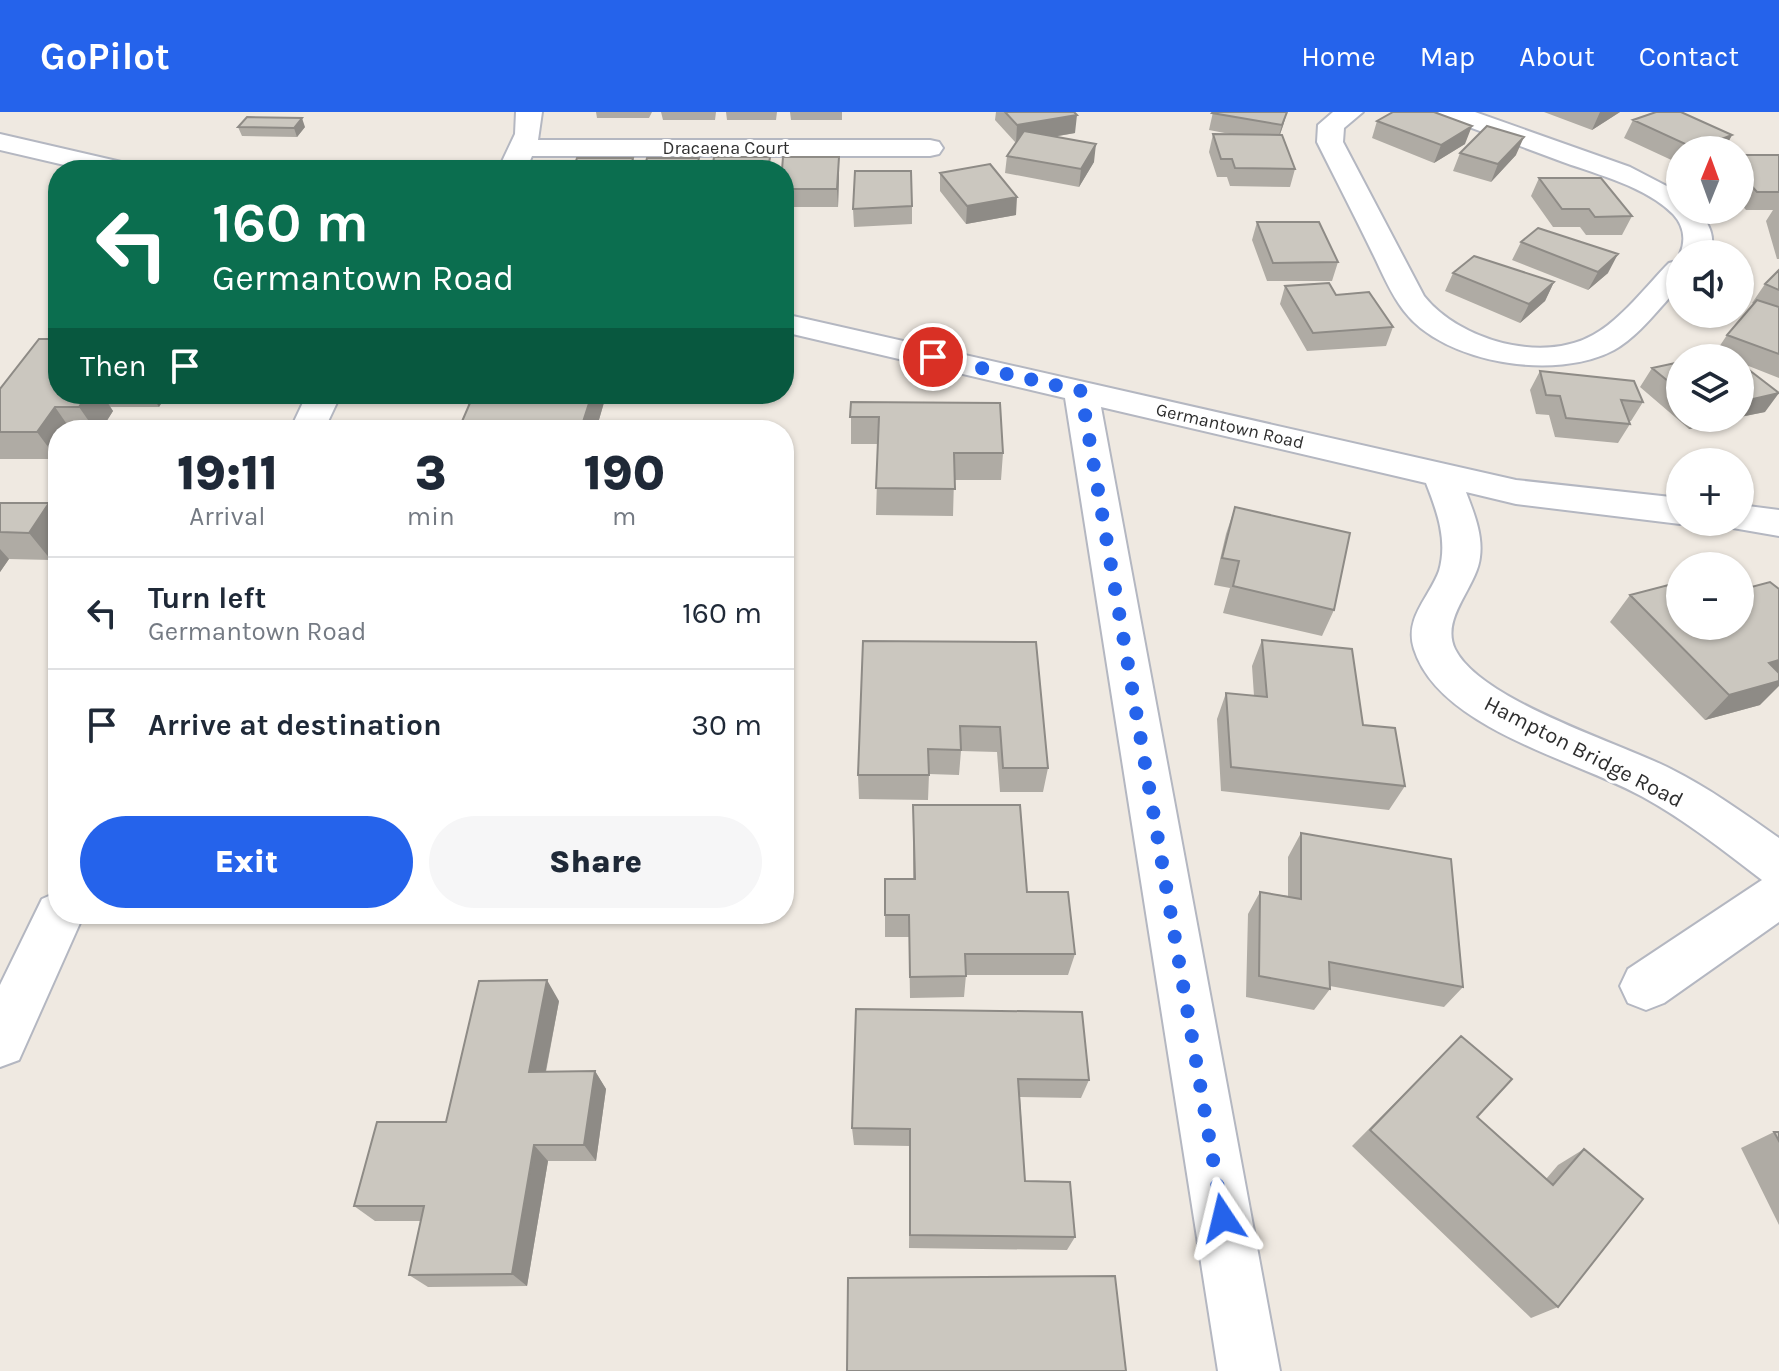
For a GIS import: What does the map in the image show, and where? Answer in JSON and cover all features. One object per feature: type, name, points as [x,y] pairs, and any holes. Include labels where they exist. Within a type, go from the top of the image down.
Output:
[{"type":"street","points":[[518,159],[529,112]]},
{"type":"street","points":[[1350,112],[1331,125],[1330,142],[1409,297],[1427,317],[1455,335],[1508,353],[1547,356],[1582,353],[1613,337],[1666,283]]},
{"type":"street","points":[[1451,112],[1620,173],[1666,196]]},
{"type":"street","points":[[0,142],[77,160]]},
{"type":"street","name":"Dracaena Court","points":[[518,159],[930,148]]},
{"type":"street","name":"Germantown Road","points":[[794,325],[1516,492],[1666,509]]},
{"type":"street","points":[[1081,391],[1249,1371]]},
{"type":"street","name":"Hampton Bridge Road","points":[[1441,475],[1457,518],[1461,556],[1458,576],[1449,595],[1435,610],[1430,630],[1436,653],[1451,676],[1475,696],[1505,713],[1658,783],[1779,865]]},
{"type":"street","points":[[1754,520],[1779,523]]},
{"type":"street","points":[[1646,986],[1779,895]]},
{"type":"street","points":[[0,1042],[54,924]]},
{"type":"building","points":[[1005,112],[1074,112],[1077,115],[1017,125]]},
{"type":"building","points":[[1213,112],[1287,112],[1282,125]]},
{"type":"building","points":[[1393,112],[1434,112],[1472,126],[1441,145],[1377,121]]},
{"type":"building","points":[[1656,112],[1681,112],[1732,135],[1668,136],[1633,120]]},
{"type":"building","points":[[247,117],[302,118],[294,128],[238,127]]},
{"type":"building","points":[[1487,126],[1524,137],[1498,164],[1460,153]]},
{"type":"building","points":[[1024,131],[1096,144],[1081,169],[1007,156]]},
{"type":"building","points":[[1213,134],[1282,135],[1295,169],[1235,168],[1232,159],[1221,159]]},
{"type":"building","points":[[1754,155],[1779,155],[1779,192],[1757,192],[1754,189]]},
{"type":"building","points":[[714,157],[770,157],[770,160],[714,160]]},
{"type":"building","points":[[783,157],[839,157],[837,189],[794,189],[794,160],[783,160]]},
{"type":"building","points":[[577,158],[633,158],[632,160]]},
{"type":"building","points":[[647,158],[699,158],[698,160]]},
{"type":"building","points":[[990,164],[1017,197],[967,206],[940,173]]},
{"type":"building","points":[[855,171],[911,171],[912,206],[853,209]]},
{"type":"building","points":[[1539,178],[1601,178],[1632,216],[1595,217],[1589,209],[1562,209]]},
{"type":"building","points":[[1257,222],[1319,222],[1338,262],[1273,263]]},
{"type":"building","points":[[1538,228],[1618,254],[1598,272],[1521,242]]},
{"type":"building","points":[[1474,256],[1554,282],[1529,304],[1453,273]]},
{"type":"building","points":[[1779,270],[1779,290],[1765,284]]},
{"type":"building","points":[[1329,283],[1336,295],[1369,292],[1393,327],[1313,333],[1285,286]]},
{"type":"building","points":[[1757,300],[1779,307],[1779,354],[1727,335],[1733,328],[1754,328],[1754,304]]},
{"type":"building","points":[[39,339],[48,339],[48,404],[81,404],[79,407],[55,407],[37,432],[0,432],[0,389]]},
{"type":"building","points":[[1666,365],[1666,380],[1652,368]]},
{"type":"building","points":[[1540,371],[1634,381],[1643,402],[1621,400],[1630,424],[1566,418],[1560,396],[1546,395]]},
{"type":"building","points":[[1754,374],[1779,393],[1754,399]]},
{"type":"building","points":[[851,402],[1000,403],[1003,453],[954,453],[955,489],[876,488],[879,417],[850,417]]},
{"type":"building","points":[[470,404],[589,404],[584,420],[463,420]]},
{"type":"building","points":[[0,503],[48,503],[29,533],[0,532]]},
{"type":"building","points":[[1235,507],[1350,533],[1334,610],[1233,586],[1239,561],[1222,558]]},
{"type":"building","points":[[1770,582],[1779,589],[1779,660],[1769,663],[1779,673],[1779,681],[1729,695],[1675,640],[1754,640],[1754,586]]},
{"type":"building","points":[[1666,586],[1666,631],[1630,595]]},
{"type":"building","points":[[1262,640],[1352,649],[1363,725],[1395,728],[1405,786],[1231,767],[1226,693],[1267,697]]},
{"type":"building","points":[[863,641],[1036,642],[1048,768],[1003,768],[1000,727],[960,726],[961,750],[928,749],[929,775],[858,775]]},
{"type":"building","points":[[913,805],[1020,805],[1027,892],[1068,892],[1075,954],[965,954],[966,976],[910,977],[909,915],[885,915],[885,879],[915,879]]},
{"type":"building","points":[[1301,833],[1451,859],[1463,987],[1329,962],[1330,989],[1259,976],[1260,892],[1301,899]]},
{"type":"building","points":[[547,980],[529,1072],[595,1071],[584,1145],[534,1145],[512,1274],[409,1275],[424,1206],[354,1206],[377,1122],[446,1122],[479,981]]},
{"type":"building","points":[[856,1009],[1082,1012],[1089,1080],[1018,1079],[1025,1181],[1070,1182],[1075,1237],[910,1235],[910,1129],[852,1128]]},
{"type":"building","points":[[1461,1036],[1512,1079],[1477,1117],[1553,1185],[1584,1149],[1643,1199],[1558,1307],[1370,1130]]},
{"type":"building","points":[[1115,1276],[1126,1371],[847,1371],[848,1278]]},
{"type":"route","points":[[933,357],[1081,391],[1223,1218]]}]
